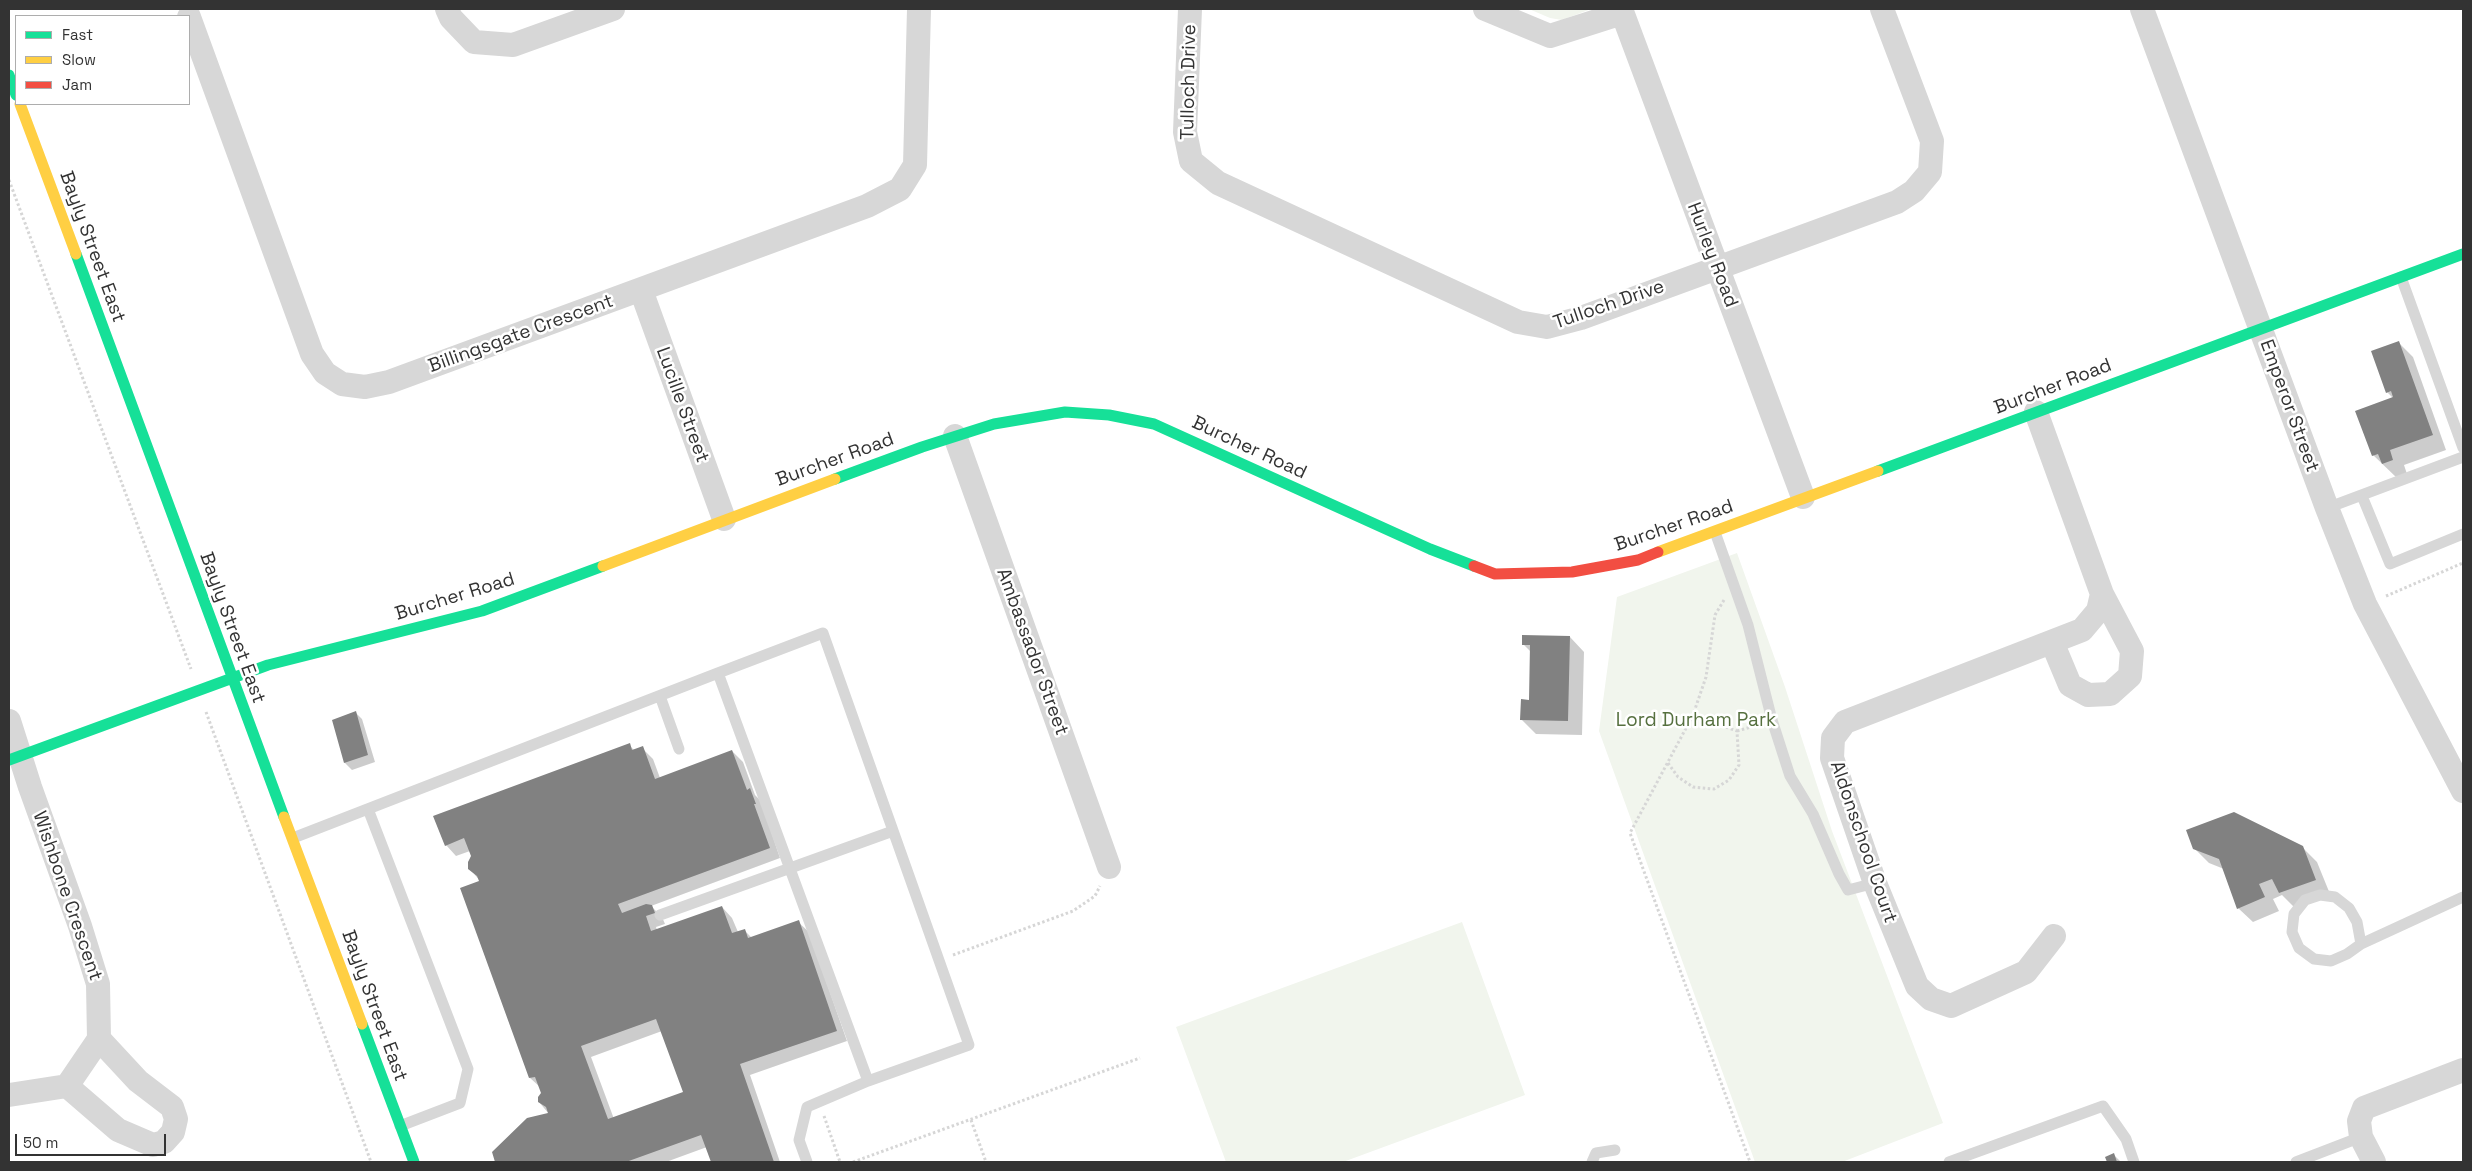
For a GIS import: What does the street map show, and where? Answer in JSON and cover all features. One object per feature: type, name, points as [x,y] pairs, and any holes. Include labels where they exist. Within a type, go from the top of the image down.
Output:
[{"type":"street","points":[[447,9],[450,18],[474,42],[513,45],[613,9]]},
{"type":"street","name":"Billingsgate Crescent","points":[[190,19],[312,354],[325,373],[342,384],[365,388],[389,382],[867,206],[900,189],[915,165],[919,9]]},
{"type":"street","name":"Tulloch Drive","points":[[1190,9],[1185,132],[1191,162],[1218,183],[1518,322],[1547,327],[1717,268],[1897,202],[1914,191],[1930,172],[1932,141],[1882,9]]},
{"type":"street","name":"Hurley Road","points":[[1485,9],[1550,36],[1622,11],[1803,496]]},
{"type":"street","name":"Emperor Street","points":[[2142,9],[2327,508],[2365,604],[2463,791]]},
{"type":"street","points":[[9,74],[15,92]]},
{"type":"street","name":"Bayly Street East","points":[[20,105],[215,627],[232,678],[414,1162]]},
{"type":"street","name":"Burcher Road","points":[[14,758],[268,665],[482,611],[724,519],[955,436],[994,424],[1065,412],[1110,415],[1154,424],[1430,549],[1495,574],[1572,572],[1638,560],[1715,532],[1803,496],[2463,254]]},
{"type":"street","name":"Lucille Street","points":[[641,290],[724,519]]},
{"type":"street","points":[[2036,412],[2102,594],[2132,651],[2130,676],[2110,694],[2088,695],[2070,685],[2052,642]]},
{"type":"street","name":"Ambassador Street","points":[[955,436],[1109,867]]},
{"type":"street","name":"Aldonschool Court","points":[[2054,936],[2026,972],[1951,1006],[1931,999],[1917,986],[1875,883],[1832,758],[1833,738],[1845,722],[2082,630],[2098,611],[2102,594]]},
{"type":"street","name":"Wishbone Crescent","points":[[9,721],[14,758],[80,926],[98,984],[99,1039]]},
{"type":"street","points":[[9,1095],[67,1086],[99,1039],[138,1081],[172,1107],[176,1119],[173,1132],[164,1142],[153,1146],[118,1130],[67,1086]]},
{"type":"street","points":[[2374,1162],[2361,1137],[2359,1121],[2364,1108],[2463,1070]]},
{"type":"lane","points":[[2401,277],[2463,448]]},
{"type":"lane","points":[[2327,508],[2463,457]]},
{"type":"lane","points":[[2362,496],[2390,564],[2463,534]]},
{"type":"lane","points":[[1715,532],[1748,624],[1772,720],[1790,776],[1812,814],[1838,874],[1848,890],[1875,883]]},
{"type":"lane","points":[[293,838],[823,633],[969,1045],[868,1081],[807,1107],[799,1140],[807,1162]]},
{"type":"lane","points":[[718,673],[868,1081]]},
{"type":"lane","points":[[660,696],[679,749]]},
{"type":"lane","points":[[368,809],[468,1070],[460,1103],[400,1126]]},
{"type":"lane","points":[[660,915],[893,831]]},
{"type":"lane","points":[[2361,944],[2357,922],[2348,908],[2335,898],[2320,895],[2305,900],[2294,914],[2292,932],[2299,948],[2314,959],[2331,961],[2361,944],[2463,897]]},
{"type":"lane","points":[[1949,1162],[2103,1106],[2126,1139],[2134,1162]]},
{"type":"lane","points":[[2296,1162],[2361,1137]]},
{"type":"lane","points":[[1592,1162],[1596,1153],[1615,1150]]},
{"type":"path","points":[[2365,604],[2463,563]]},
{"type":"path","points":[[1737,594],[1725,598],[1716,615],[1706,677],[1693,715],[1630,833],[1750,1162]]},
{"type":"path","points":[[1693,715],[1737,731],[1772,720]]},
{"type":"path","points":[[1668,763],[1678,777],[1693,787],[1714,789],[1728,780],[1740,765],[1737,731]]},
{"type":"path","points":[[939,960],[1073,911],[1095,896],[1109,867]]},
{"type":"path","points":[[853,1162],[1140,1058]]},
{"type":"path","points":[[824,1114],[840,1162]]},
{"type":"path","points":[[970,1120],[986,1162]]},
{"type":"green space","points":[[1529,9],[1591,9],[1562,20],[1550,18]]},
{"type":"green space","name":"Lord Durham Park","points":[[1737,553],[1785,687],[1832,831],[1943,1123],[1842,1162],[1755,1162],[1599,731],[1617,597]]},
{"type":"green space","points":[[1462,922],[1525,1095],[1343,1162],[1226,1162],[1176,1027]]},
{"type":"building","points":[[2399,341],[2433,435],[2390,450],[2393,460],[2382,464],[2378,454],[2372,456],[2355,411],[2393,397],[2391,391],[2386,393],[2371,351]]},
{"type":"building","points":[[1522,635],[1570,636],[1568,721],[1520,720],[1521,699],[1529,700],[1530,645],[1522,645]]},
{"type":"building","points":[[356,711],[368,755],[344,763],[332,720]]},
{"type":"building","points":[[630,743],[632,750],[643,746],[655,779],[732,750],[747,790],[750,788],[770,848],[618,904],[622,913],[646,904],[652,905],[655,913],[646,916],[651,931],[722,906],[732,933],[745,929],[748,938],[799,920],[837,1031],[740,1064],[774,1162],[711,1162],[701,1135],[626,1162],[495,1162],[492,1152],[527,1118],[548,1113],[546,1107],[538,1102],[538,1097],[541,1093],[535,1077],[529,1078],[460,888],[479,881],[477,876],[468,869],[468,862],[471,856],[464,838],[445,846],[433,816]],"holes":[[[656,1019],[683,1092],[608,1119],[581,1046]]]},
{"type":"building","points":[[2234,812],[2303,846],[2316,880],[2279,893],[2272,879],[2259,884],[2265,897],[2237,909],[2219,859],[2193,849],[2186,830]]},
{"type":"building","points":[[2114,1153],[2117,1162],[2107,1162],[2105,1157]]},
{"type":"traffic: fast","points":[[9,75],[15,92]]},
{"type":"traffic: fast","points":[[76,254],[284,817]]},
{"type":"traffic: fast","points":[[1878,471],[2463,254]]},
{"type":"traffic: fast","points":[[835,479],[922,447],[994,424],[1065,412],[1109,415],[1154,424],[1430,549],[1474,566]]},
{"type":"traffic: fast","points":[[9,760],[268,665],[482,611],[603,566]]},
{"type":"traffic: fast","points":[[362,1024],[414,1162]]},
{"type":"traffic: slow","points":[[20,105],[76,254]]},
{"type":"traffic: slow","points":[[1658,552],[1878,471]]},
{"type":"traffic: slow","points":[[603,566],[835,479]]},
{"type":"traffic: slow","points":[[284,817],[362,1024]]},
{"type":"traffic: jam","points":[[1474,566],[1495,574],[1572,572],[1638,560],[1658,552]]}]
